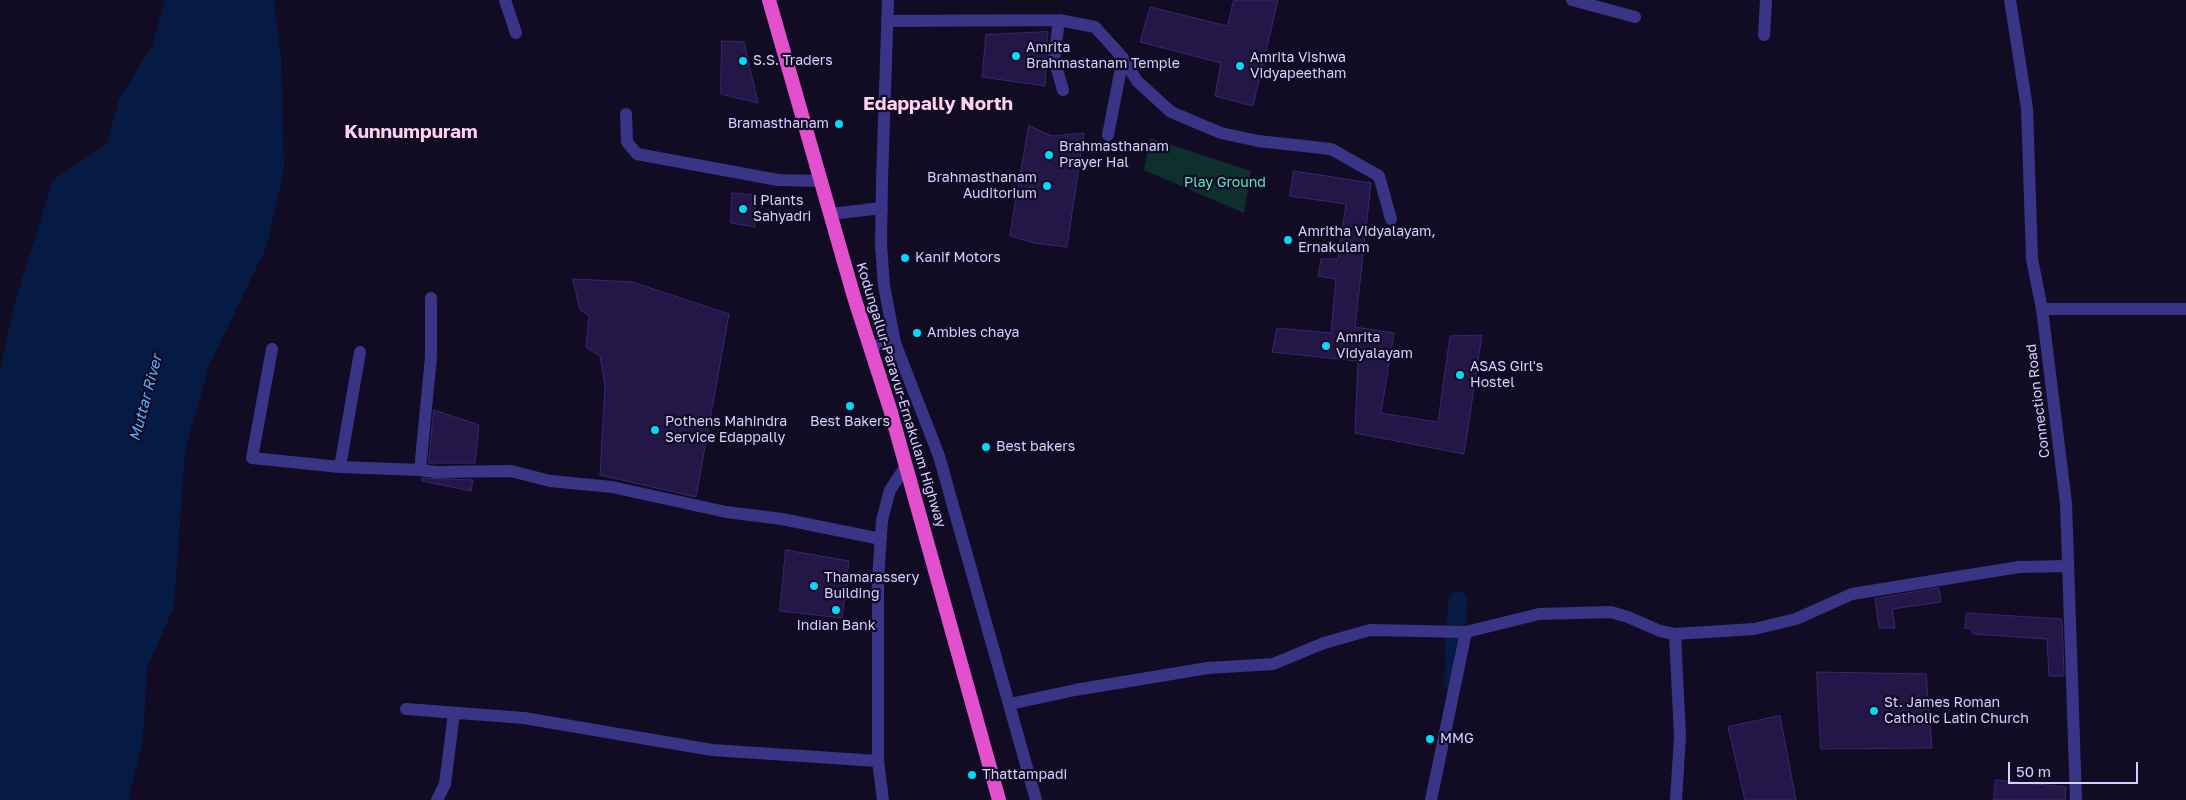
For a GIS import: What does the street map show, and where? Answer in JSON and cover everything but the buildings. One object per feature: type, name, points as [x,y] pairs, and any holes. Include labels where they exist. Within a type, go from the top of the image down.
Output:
[{"type":"highway","name":"Kodungallur-Paravur-Ernakulam Highway","points":[[769,0],[830,214],[906,466],[999,800]]},
{"type":"street","points":[[505,0],[516,33]]},
{"type":"street","points":[[888,0],[881,244],[884,286],[895,343],[939,456],[1036,800]]},
{"type":"street","points":[[1572,0],[1635,17]]},
{"type":"street","points":[[1764,35],[1766,0]]},
{"type":"street","name":"Connection Road","points":[[2010,0],[2027,108],[2032,259],[2042,309],[2066,503],[2076,800]]},
{"type":"street","points":[[887,21],[1058,20],[1095,27],[1123,58],[1137,81],[1171,112],[1220,133],[1258,142],[1331,149],[1379,176],[1391,219]]},
{"type":"street","points":[[1058,20],[1054,59],[1063,90]]},
{"type":"street","points":[[1108,135],[1123,58]]},
{"type":"street","points":[[626,114],[627,142],[637,154],[778,180],[821,181]]},
{"type":"street","points":[[830,214],[882,208]]},
{"type":"street","points":[[420,470],[431,357],[431,298]]},
{"type":"street","points":[[2042,309],[2186,308]]},
{"type":"street","points":[[870,346],[895,343]]},
{"type":"street","points":[[272,349],[252,458],[340,467],[436,472],[510,471],[550,481],[612,487],[726,512],[782,519],[881,539]]},
{"type":"street","points":[[340,467],[360,352]]},
{"type":"street","points":[[884,800],[878,761],[878,579],[882,520],[890,490],[906,466]]},
{"type":"street","points":[[1010,704],[1075,690],[1208,668],[1273,664],[1324,644],[1370,630],[1464,632],[1539,614],[1611,612],[1660,631],[1675,634],[1754,629],[1796,619],[1852,594],[1904,584],[2019,567],[2068,566]]},
{"type":"street","points":[[1431,800],[1464,632]]},
{"type":"street","points":[[1675,634],[1680,736],[1676,800]]},
{"type":"street","points":[[406,709],[524,718],[712,750],[878,761]]},
{"type":"street","points":[[437,800],[445,784],[454,713]]},
{"type":"green space","name":"Play Ground","points":[[1150,138],[1251,171],[1244,213],[1144,170]]},
{"type":"water","name":"Muttar River","points":[[165,0],[274,0],[281,58],[284,170],[266,248],[210,363],[185,451],[174,607],[147,667],[143,740],[128,800],[0,800],[0,370],[15,302],[53,180],[107,144],[119,99],[152,46]]},
{"type":"waterway","points":[[1453,682],[1458,601]]},
{"type":"place","name":"Amrita Brahmastanam Temple","points":[[1016,56]]},
{"type":"place","name":"S.S. Traders","points":[[743,61]]},
{"type":"place","name":"Amrita Vishwa Vidyapeetham","points":[[1240,66]]},
{"type":"place","name":"Bramasthanam","points":[[839,124]]},
{"type":"place","name":"Brahmasthanam Prayer Hal","points":[[1049,155]]},
{"type":"place","name":"Brahmasthanam Auditorium","points":[[1047,186]]},
{"type":"place","name":"i Plants Sahyadri","points":[[743,209]]},
{"type":"place","name":"Amritha Vidyalayam, Ernakulam","points":[[1288,240]]},
{"type":"place","name":"Kanif Motors","points":[[905,258]]},
{"type":"place","name":"Ambies chaya","points":[[917,333]]},
{"type":"place","name":"Amrita Vidyalayam","points":[[1326,346]]},
{"type":"place","name":"ASAS Girl's Hostel","points":[[1460,375]]},
{"type":"place","name":"Best Bakers","points":[[850,406]]},
{"type":"place","name":"Pothens Mahindra Service Edappally","points":[[655,430]]},
{"type":"place","name":"Best bakers","points":[[986,447]]},
{"type":"place","name":"Thamarassery Building","points":[[814,586]]},
{"type":"place","name":"Indian Bank","points":[[836,610]]},
{"type":"place","name":"St. James Roman Catholic Latin Church","points":[[1874,711]]},
{"type":"place","name":"MMG","points":[[1430,739]]},
{"type":"place","name":"Thattampadi","points":[[972,775]]},
{"type":"district","name":"Edappally North","points":[[938,104]]},
{"type":"district","name":"Kunnumpuram","points":[[411,132]]}]
